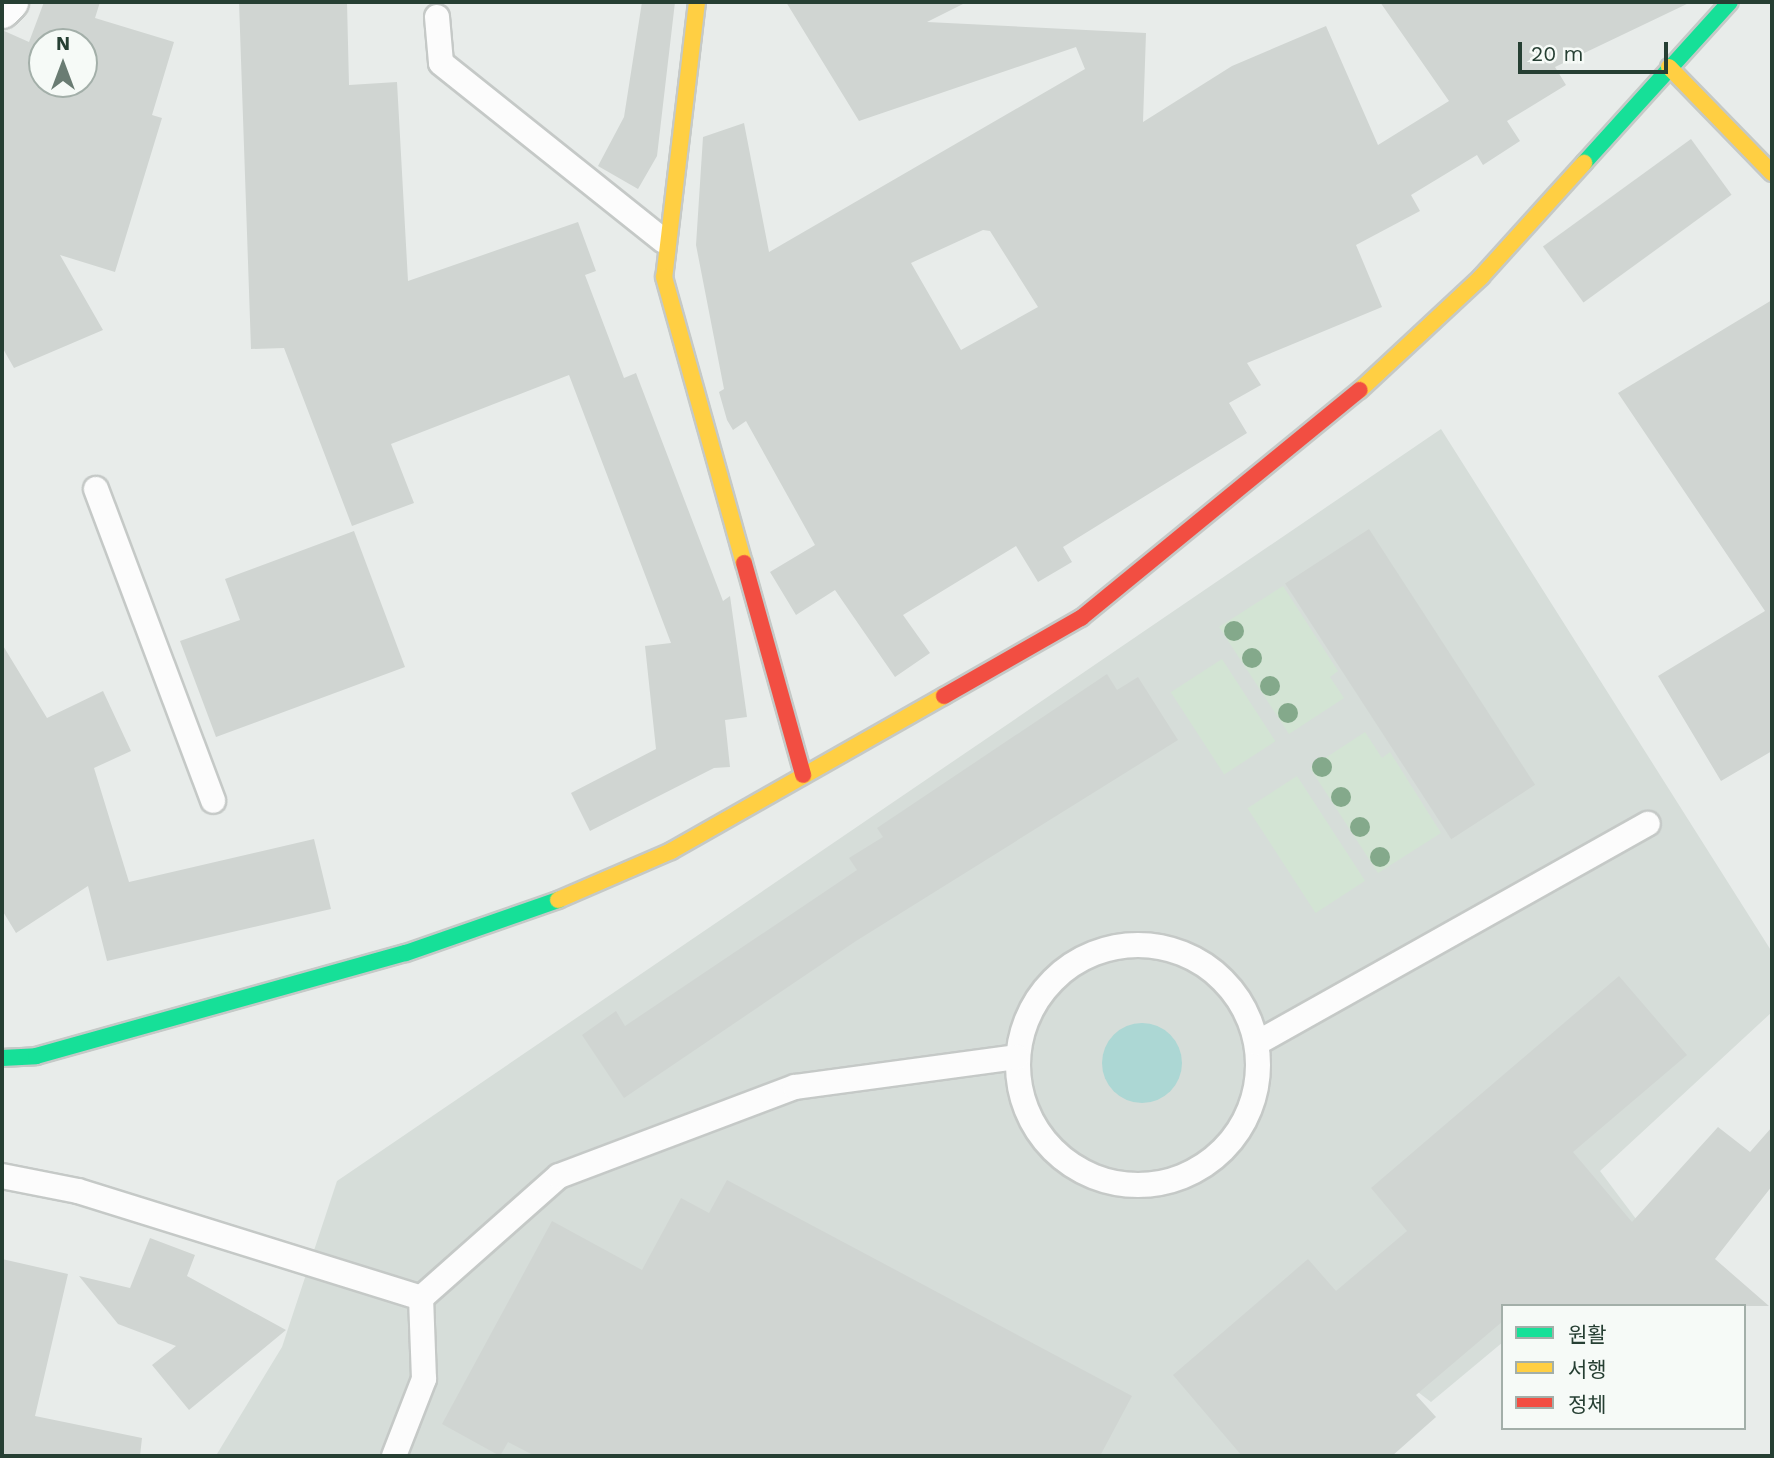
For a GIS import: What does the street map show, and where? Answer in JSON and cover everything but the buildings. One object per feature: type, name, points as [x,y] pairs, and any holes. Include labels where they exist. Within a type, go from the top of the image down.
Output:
[{"type":"street","points":[[2,9],[9,2]]},
{"type":"street","points":[[696,2],[664,241],[664,276],[803,775]]},
{"type":"street","points":[[2,1058],[36,1056],[406,953],[541,906],[671,851],[1081,618],[1315,433],[1481,276],[1730,2]]},
{"type":"street","points":[[1669,67],[1772,173]]},
{"type":"lane","points":[[437,17],[441,63],[664,241]]},
{"type":"lane","points":[[96,489],[214,801]]},
{"type":"lane","points":[[1257,1043],[1647,824]]},
{"type":"lane","points":[[1131,944],[1188,955],[1213,970],[1239,999],[1257,1043],[1254,1101],[1230,1142],[1200,1168],[1145,1185],[1088,1175],[1063,1160],[1028,1114],[1017,1057],[1034,1002],[1053,980],[1076,961],[1131,944]]},
{"type":"lane","points":[[421,1298],[559,1176],[795,1087],[1017,1057]]},
{"type":"lane","points":[[2,1176],[78,1191],[421,1298]]},
{"type":"lane","points":[[394,1456],[424,1379],[421,1298]]},
{"type":"shaded area","points":[[1441,429],[1772,952],[1772,1012],[1600,1171],[1642,1227],[1507,1304],[1501,1304],[1501,1344],[1431,1402],[1384,1366],[1276,1456],[217,1454],[282,1347],[337,1181]]},
{"type":"green space","points":[[1283,586],[1338,671],[1330,677],[1344,698],[1289,734],[1219,627]]},
{"type":"green space","points":[[1222,659],[1275,741],[1224,774],[1171,692]]},
{"type":"green space","points":[[1365,732],[1382,758],[1390,752],[1441,833],[1378,873],[1310,768]]},
{"type":"green space","points":[[1297,776],[1365,881],[1316,913],[1248,808]]},
{"type":"water","points":[[1142,1023],[1157,1026],[1170,1035],[1179,1048],[1182,1063],[1179,1078],[1170,1091],[1157,1100],[1142,1103],[1127,1100],[1114,1091],[1105,1078],[1102,1063],[1105,1048],[1114,1035],[1127,1026]]},
{"type":"traffic: fast","points":[[1584,163],[1730,2]]},
{"type":"traffic: fast","points":[[2,1058],[36,1056],[406,953],[558,900]]},
{"type":"traffic: slow","points":[[697,2],[664,277],[744,563]]},
{"type":"traffic: slow","points":[[1669,67],[1772,173]]},
{"type":"traffic: slow","points":[[1360,390],[1481,277],[1584,163]]},
{"type":"traffic: slow","points":[[558,900],[671,851],[944,696]]},
{"type":"traffic: jam","points":[[944,696],[1081,618],[1360,390]]},
{"type":"traffic: jam","points":[[744,563],[803,775]]}]
